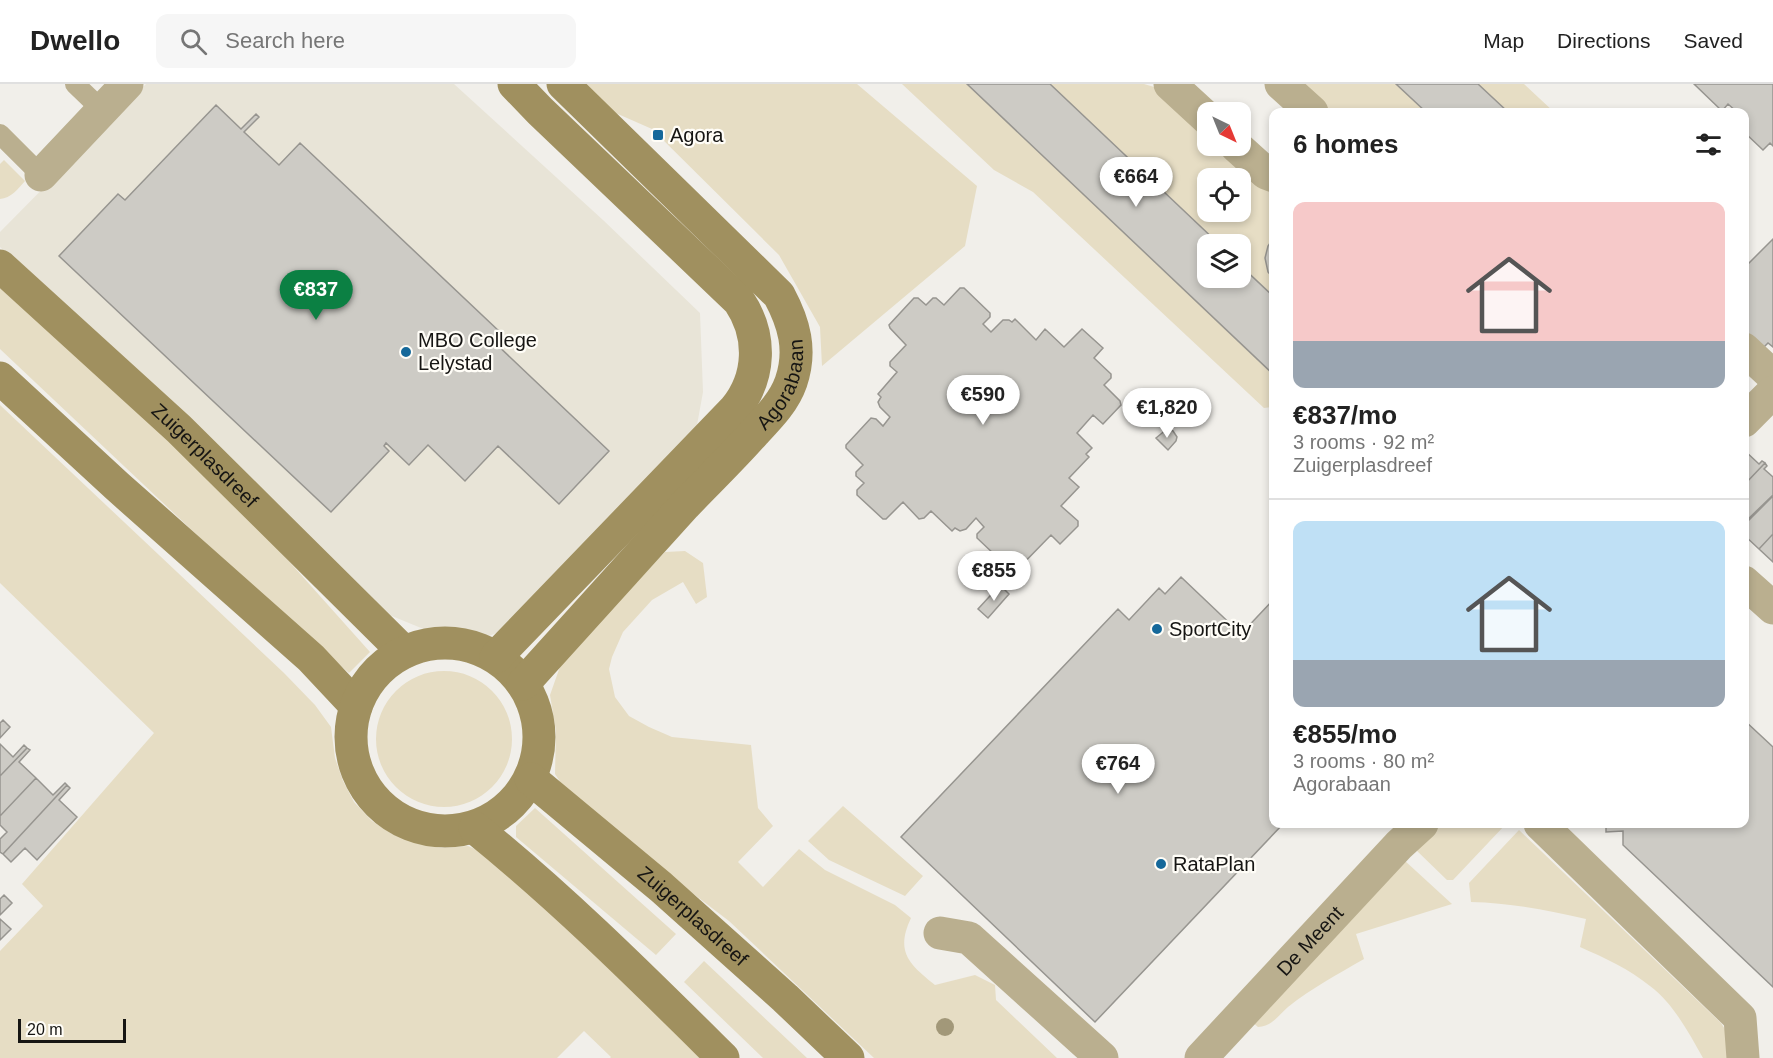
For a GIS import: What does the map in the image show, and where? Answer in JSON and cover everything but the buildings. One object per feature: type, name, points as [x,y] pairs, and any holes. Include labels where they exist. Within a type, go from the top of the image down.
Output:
[{"type":"main road","name":"Agorabaan","points":[[496,657],[735,408],[750,387],[755,367],[753,329],[749,315],[739,301],[514,84]]},
{"type":"main road","name":"Agorabaan","points":[[523,684],[775,410],[791,381],[796,361],[795,334],[790,315],[779,295],[563,84]]},
{"type":"main road","name":"Zuigerplasdreef","points":[[0,266],[179,429],[404,652]]},
{"type":"main road","points":[[0,378],[117,486],[311,658],[356,706]]},
{"type":"main road","points":[[434,643],[466,645],[496,657],[511,669],[532,698],[540,730],[537,763],[521,795],[492,820],[475,828],[445,833],[415,828],[388,814],[367,792],[354,765],[350,735],[356,706],[363,689],[388,662],[404,652],[434,643]]},
{"type":"main road","name":"Zuigerplasdreef","points":[[531,779],[661,887],[848,1058]]},
{"type":"main road","points":[[475,828],[519,864],[615,952],[723,1058]]},
{"type":"street","points":[[41,175],[127,84]]},
{"type":"street","points":[[1170,84],[1197,109]]},
{"type":"street","points":[[1281,84],[1308,108]]},
{"type":"street","points":[[1247,156],[1269,174]]},
{"type":"street","points":[[1749,354],[1773,376]]},
{"type":"street","points":[[1749,416],[1773,392]]},
{"type":"street","points":[[1749,586],[1773,608]]},
{"type":"street","name":"De Meent","points":[[1201,1058],[1418,828]]},
{"type":"street","points":[[1544,828],[1740,1018],[1743,1058]]},
{"type":"street","points":[[940,933],[969,938],[1102,1058]]},
{"type":"lane","points":[[75,84],[102,110]]},
{"type":"lane","points":[[0,134],[41,175]]},
{"type":"shaded area","name":"MBO College Lelystad","points":[[146,84],[454,84],[603,220],[700,313],[703,392],[695,436],[513,626],[489,636],[426,630],[387,614],[0,247],[0,232]]},
{"type":"shaded area","points":[[578,84],[857,84],[977,186],[965,246],[822,366],[820,327],[779,255],[652,129],[602,107]]},
{"type":"shaded area","points":[[902,84],[1144,84],[1161,89],[1197,123],[1197,156],[1233,156],[1247,168],[1197,168],[1197,222],[1251,222],[1251,172],[1269,187],[1269,407],[1264,408],[1033,192],[994,170]]},
{"type":"shaded area","points":[[1301,84],[1524,84],[1550,108],[1323,108]]},
{"type":"shaded area","points":[[4,160],[25,181],[11,195],[0,199],[0,164]]},
{"type":"shaded area","points":[[0,288],[218,482],[370,652],[349,673],[268,602],[0,349]]},
{"type":"shaded area","points":[[0,405],[315,705],[331,727],[335,758],[343,781],[354,802],[372,821],[392,834],[419,844],[442,848],[468,846],[508,864],[709,1058],[610,1058],[584,1031],[557,1058],[0,1058],[0,951],[43,906],[22,884],[154,733],[0,583]]},
{"type":"shaded area","points":[[685,551],[703,563],[707,597],[696,604],[683,582],[652,600],[623,632],[612,657],[609,669],[615,697],[629,716],[672,737],[751,745],[758,808],[773,826],[738,862],[763,887],[799,849],[825,870],[895,905],[911,918],[904,940],[907,956],[912,964],[935,985],[975,975],[995,985],[996,1000],[1057,1058],[874,1058],[729,921],[574,803],[555,774],[556,731],[550,695],[562,661],[665,552]]},
{"type":"shaded area","points":[[444,671],[470,676],[492,691],[507,713],[512,739],[507,765],[492,787],[470,802],[444,807],[418,802],[396,787],[381,765],[376,739],[381,713],[396,691],[418,676]]},
{"type":"shaded area","points":[[843,806],[923,876],[905,896],[829,860],[808,841]]},
{"type":"shaded area","points":[[535,808],[676,934],[656,955],[516,837],[516,826]]},
{"type":"shaded area","points":[[1437,828],[1502,828],[1453,880],[1447,880],[1416,850]]},
{"type":"shaded area","points":[[1519,830],[1721,1023],[1728,1034],[1732,1058],[1703,1058],[1680,1019],[1658,993],[1625,969],[1580,947],[1586,919],[1529,908],[1471,902],[1469,883]]},
{"type":"shaded area","points":[[1404,860],[1452,904],[1356,934],[1364,959],[1306,994],[1271,1023],[1258,1027],[1252,1022]]},
{"type":"shaded area","points":[[704,961],[807,1058],[763,1058],[684,982]]},
{"type":"place","name":"Agora","points":[[658,135]]},
{"type":"place","name":"MBO College Lelystad","points":[[406,352]]},
{"type":"place","name":"SportCity","points":[[1157,629]]},
{"type":"place","name":"RataPlan","points":[[1161,864]]}]
